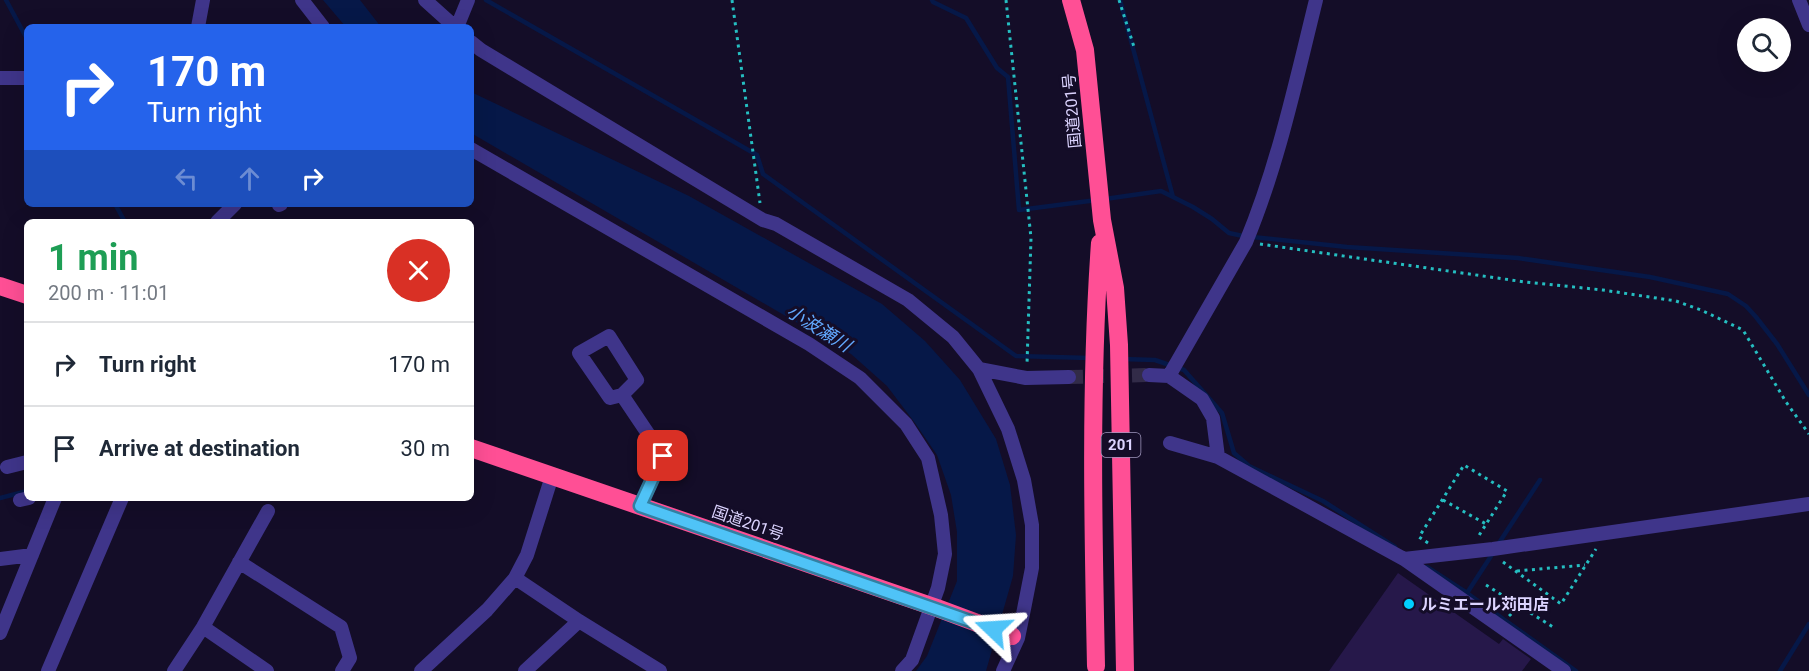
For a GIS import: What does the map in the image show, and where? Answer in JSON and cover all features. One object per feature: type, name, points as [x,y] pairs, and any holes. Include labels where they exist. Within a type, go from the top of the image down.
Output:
[{"type":"highway","name":"国道201号","points":[[1071,0],[1085,51],[1102,220],[1115,288],[1119,345],[1125,671]]},
{"type":"highway","name":"国道201号","points":[[1096,666],[1092,495],[1097,284],[1102,220]]},
{"type":"highway","points":[[0,286],[24,294]]},
{"type":"highway","name":"国道201号","points":[[474,449],[1012,636]]},
{"type":"street","points":[[199,24],[203,0]]},
{"type":"street","points":[[302,0],[321,24]]},
{"type":"street","points":[[425,0],[453,24]]},
{"type":"street","points":[[457,24],[468,0]]},
{"type":"street","points":[[1169,376],[1246,243],[1256,220],[1286,119],[1316,0]]},
{"type":"street","points":[[1799,0],[1809,25]]},
{"type":"street","points":[[474,44],[763,220],[776,224],[908,300],[953,337],[979,369],[1008,429],[1024,480],[1032,525],[1032,568],[1024,609],[1018,638],[1003,671]]},
{"type":"street","points":[[0,78],[24,78]]},
{"type":"street","points":[[474,151],[799,338],[860,378],[906,424],[928,458],[941,515],[945,554],[934,607],[912,660],[902,671]]},
{"type":"street","points":[[220,219],[232,207]]},
{"type":"street","points":[[609,336],[638,380],[622,395],[610,398],[579,353],[609,336]]},
{"type":"street","points":[[979,369],[1026,378],[1069,377]]},
{"type":"street","points":[[1149,375],[1169,376],[1202,399],[1213,418],[1218,457]]},
{"type":"street","points":[[622,395],[663,456],[640,506]]},
{"type":"street","points":[[1170,443],[1218,457],[1404,559],[1564,671]]},
{"type":"street","points":[[7,467],[24,463]]},
{"type":"street","points":[[421,671],[487,610],[515,578],[527,555],[552,476]]},
{"type":"street","points":[[0,633],[54,501]]},
{"type":"street","points":[[48,671],[121,501]]},
{"type":"street","points":[[1404,559],[1485,550],[1809,504]]},
{"type":"street","points":[[174,671],[203,627],[268,511]]},
{"type":"street","points":[[0,560],[32,555]]},
{"type":"street","points":[[239,562],[341,627],[350,658],[342,671]]},
{"type":"street","points":[[515,578],[660,671]]},
{"type":"street","points":[[525,671],[579,621]]},
{"type":"street","points":[[203,627],[262,670]]},
{"type":"path","points":[[732,0],[763,220]]},
{"type":"path","points":[[1006,0],[1031,238],[1026,378]]},
{"type":"path","points":[[1119,0],[1135,50]]},
{"type":"path","points":[[1246,243],[1676,301],[1743,330],[1786,402],[1809,434]]},
{"type":"path","points":[[1446,554],[1419,537],[1464,465],[1507,491],[1468,551]]},
{"type":"path","points":[[1443,500],[1486,524]]},
{"type":"path","points":[[1485,550],[1561,604],[1606,532]]},
{"type":"path","points":[[1515,572],[1587,565]]},
{"type":"path","points":[[1486,585],[1553,627]]},
{"type":"water","points":[[323,0],[360,0],[379,24],[343,24]]},
{"type":"water","name":"小波瀬川","points":[[474,93],[689,196],[882,304],[925,341],[960,380],[996,439],[1010,485],[1016,535],[1013,576],[986,671],[916,671],[927,656],[957,581],[957,532],[951,495],[937,455],[915,423],[887,386],[851,354],[474,135]]},
{"type":"building","name":"ルミエール苅田店","points":[[1398,573],[1499,644],[1503,639],[1531,659],[1522,671],[1329,671]]},
{"type":"waterway","points":[[6,0],[24,33]]},
{"type":"waterway","points":[[486,0],[757,155],[763,174],[1016,356],[1090,358]]},
{"type":"waterway","points":[[932,0],[966,18],[997,68],[1008,77],[1019,210],[1097,200]]},
{"type":"waterway","points":[[1120,0],[1173,197]]},
{"type":"waterway","points":[[1105,199],[1161,191],[1193,207],[1229,233],[1243,236],[1347,247],[1518,258],[1650,277],[1728,294],[1746,306],[1756,317],[1777,344],[1809,395]]},
{"type":"waterway","points":[[117,207],[123,219]]},
{"type":"waterway","points":[[1122,359],[1155,360],[1184,370],[1222,413],[1234,453],[1249,466],[1323,501],[1395,547]]},
{"type":"waterway","points":[[1497,546],[1540,480]]},
{"type":"waterway","points":[[0,498],[24,492]]},
{"type":"waterway","points":[[1493,553],[1467,593],[1576,671]]},
{"type":"waterway","points":[[1427,567],[1467,593]]},
{"type":"waterway","points":[[1780,671],[1809,624]]},
{"type":"tunnel","points":[[1069,377],[1149,375]]},
{"type":"place","name":"ルミエール苅田店","points":[[1409,604]]},
{"type":"route","points":[[663,456],[640,506],[993,629]]}]
